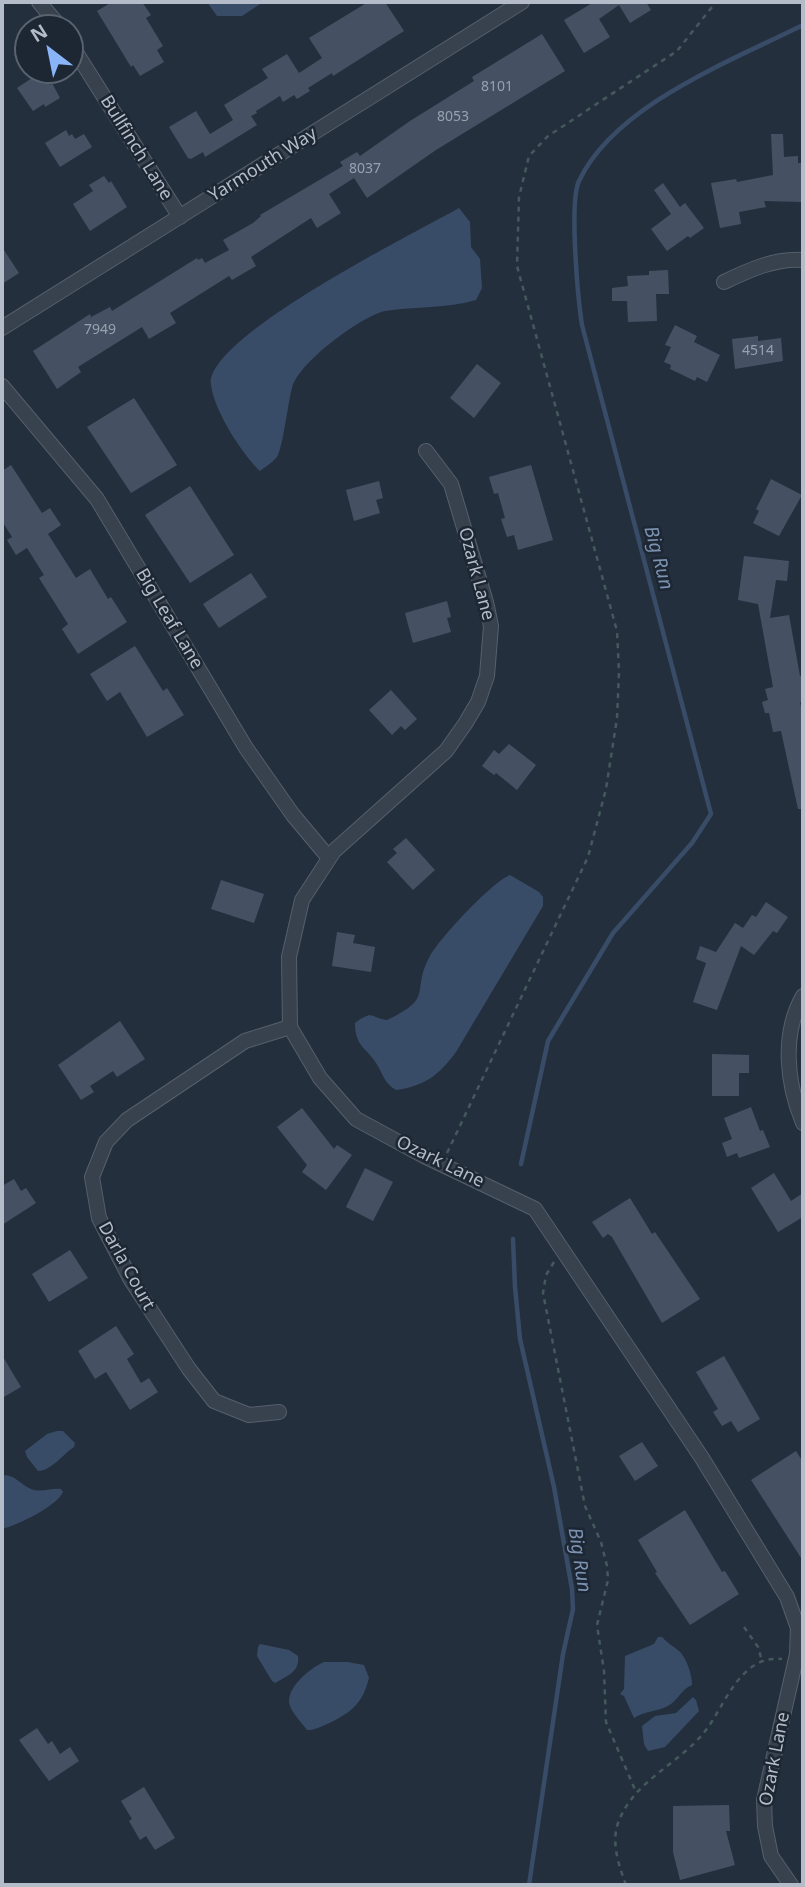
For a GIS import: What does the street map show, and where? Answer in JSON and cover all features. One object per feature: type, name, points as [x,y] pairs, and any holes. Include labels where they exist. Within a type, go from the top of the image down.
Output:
[{"type":"street","name":"Yarmouth Way","points":[[2,328],[522,2]]},
{"type":"street","name":"Bullfinch Lane","points":[[84,65],[180,217]]},
{"type":"street","points":[[724,282],[757,266],[793,259],[803,260]]},
{"type":"street","name":"Big Leaf Lane","points":[[2,386],[97,499],[246,748],[293,816],[329,858]]},
{"type":"street","name":"Ozark Lane","points":[[426,451],[451,484],[486,602],[491,626],[487,676],[478,702],[446,751],[334,851],[302,900],[289,957],[290,1027],[320,1078],[356,1119],[535,1209],[702,1458],[787,1597],[797,1628],[795,1659],[764,1800],[765,1826],[771,1856],[791,1885]]},
{"type":"street","points":[[803,996],[790,1038],[788,1060],[793,1097],[803,1123]]},
{"type":"street","name":"Darla Court","points":[[279,1412],[249,1415],[214,1401],[197,1380],[131,1280],[99,1218],[92,1177],[106,1142],[127,1120],[245,1041],[290,1027]]},
{"type":"path","points":[[442,1164],[588,857],[606,789],[619,695],[617,631],[517,266],[519,197],[526,166],[529,156],[548,136],[677,51],[716,2]]},
{"type":"path","points":[[563,1251],[546,1275],[543,1293],[585,1506],[601,1542],[607,1566],[608,1580],[597,1625],[604,1671],[606,1722],[636,1792]]},
{"type":"path","points":[[744,1627],[756,1644],[762,1661]]},
{"type":"path","points":[[626,1885],[615,1851],[617,1825],[631,1797],[702,1735],[736,1682],[747,1670],[771,1658],[795,1659]]},
{"type":"water","points":[[207,2],[263,2],[242,16],[217,16]]},
{"type":"water","points":[[459,208],[470,222],[471,247],[480,259],[482,288],[476,300],[454,305],[385,311],[361,322],[331,342],[296,378],[279,452],[275,459],[260,471],[237,443],[217,406],[211,384],[219,364],[242,340],[318,287]]},
{"type":"water","points":[[510,875],[539,892],[543,897],[543,906],[450,1060],[423,1082],[396,1090],[360,1043],[355,1023],[369,1015],[387,1020],[412,1005],[419,993],[424,968],[435,948],[479,899]]},
{"type":"water","points":[[63,1431],[75,1443],[74,1447],[52,1465],[38,1471],[25,1451],[47,1434]]},
{"type":"water","points":[[5,1475],[35,1490],[61,1489],[63,1492],[45,1509],[2,1529],[2,1478]]},
{"type":"water","points":[[658,1637],[662,1637],[683,1655],[689,1667],[692,1685],[667,1706],[634,1718],[624,1696],[620,1694],[624,1689],[625,1656],[654,1644]]},
{"type":"water","points":[[260,1644],[289,1650],[298,1656],[295,1670],[275,1683],[272,1681],[257,1656]]},
{"type":"water","points":[[324,1662],[364,1665],[369,1678],[361,1698],[349,1711],[324,1726],[307,1730],[295,1715],[289,1699],[294,1686]]},
{"type":"water","points":[[693,1697],[699,1711],[665,1747],[648,1751],[644,1744],[642,1726],[655,1716],[676,1713]]},
{"type":"building","points":[[112,2],[142,2],[151,15],[146,18],[163,46],[157,50],[164,62],[140,76],[133,65],[131,67],[97,11]]},
{"type":"building","points":[[368,2],[385,2],[404,31],[333,76],[332,73],[308,88],[310,91],[297,99],[294,95],[283,102],[280,96],[256,111],[257,113],[251,116],[257,125],[205,157],[203,152],[188,158],[169,127],[196,111],[210,134],[233,120],[224,105],[268,78],[262,69],[287,54],[299,73],[322,58],[309,38]]},
{"type":"building","points":[[594,2],[646,2],[651,10],[630,23],[619,5],[599,19],[610,37],[584,53],[564,20]]},
{"type":"building","points":[[542,34],[565,71],[436,150],[367,198],[354,178],[329,194],[341,213],[317,228],[311,218],[251,257],[256,266],[232,280],[229,276],[170,313],[176,323],[149,339],[142,327],[78,367],[81,372],[57,389],[33,351],[90,314],[91,317],[110,307],[112,311],[197,258],[202,258],[205,263],[229,250],[223,240],[343,166],[340,162],[357,152],[360,156],[474,81],[472,77]]},
{"type":"building","points":[[23,84],[53,84],[60,98],[33,111],[17,88]]},
{"type":"building","points":[[66,130],[69,136],[72,134],[75,139],[84,134],[92,147],[60,167],[45,143]]},
{"type":"building","points":[[771,134],[783,134],[784,157],[798,156],[798,163],[803,163],[803,202],[764,201],[766,207],[739,212],[741,224],[720,228],[711,183],[736,179],[737,182],[773,175]]},
{"type":"building","points":[[104,176],[109,183],[111,181],[127,207],[90,231],[73,204],[93,191],[89,185]]},
{"type":"building","points":[[663,183],[680,207],[685,203],[704,228],[667,251],[651,229],[671,214],[654,190]]},
{"type":"building","points":[[2,247],[19,273],[2,284]]},
{"type":"building","points":[[668,270],[669,294],[656,294],[657,321],[628,322],[627,301],[612,301],[612,288],[628,286],[627,276],[649,275],[649,271]]},
{"type":"building","points":[[675,325],[697,336],[694,342],[720,355],[707,382],[697,377],[695,381],[670,369],[671,365],[664,362],[671,347],[665,345]]},
{"type":"building","points":[[758,336],[758,341],[781,338],[783,361],[735,369],[732,339]]},
{"type":"building","points":[[477,364],[501,383],[474,418],[450,398]]},
{"type":"building","points":[[134,398],[177,465],[131,493],[87,427]]},
{"type":"building","points":[[11,465],[42,513],[50,508],[61,525],[48,534],[76,578],[90,569],[108,599],[111,597],[127,622],[78,654],[62,629],[68,624],[39,578],[44,575],[27,548],[16,555],[7,540],[12,537],[2,521],[2,471]]},
{"type":"building","points":[[531,465],[553,540],[518,550],[514,535],[507,537],[501,519],[505,518],[498,493],[494,494],[489,477]]},
{"type":"building","points":[[771,479],[802,495],[779,536],[753,523],[759,511],[756,509]]},
{"type":"building","points":[[379,481],[383,498],[376,500],[380,513],[354,521],[346,490]]},
{"type":"building","points":[[190,486],[234,555],[190,583],[145,515]]},
{"type":"building","points":[[744,556],[789,561],[787,581],[776,580],[770,618],[789,615],[800,676],[803,675],[803,702],[800,702],[803,717],[803,809],[798,809],[781,731],[773,732],[769,713],[765,713],[762,702],[768,700],[765,689],[773,687],[758,604],[738,600]]},
{"type":"building","points":[[251,573],[267,597],[219,628],[203,604]]},
{"type":"building","points":[[447,601],[451,617],[447,618],[451,632],[413,643],[405,613]]},
{"type":"building","points":[[135,646],[163,691],[167,688],[184,715],[147,737],[120,692],[107,701],[90,674]]},
{"type":"building","points":[[391,690],[417,719],[405,730],[401,726],[392,735],[369,710]]},
{"type":"building","points":[[509,744],[536,765],[517,790],[496,773],[494,775],[482,766],[494,750],[499,754]]},
{"type":"building","points":[[406,838],[435,870],[413,890],[387,862],[397,853],[393,849]]},
{"type":"building","points":[[221,880],[264,894],[254,923],[211,909]]},
{"type":"building","points":[[766,902],[788,917],[777,933],[773,931],[754,955],[741,946],[717,1010],[693,1002],[706,963],[696,959],[700,946],[716,952],[735,923],[743,928],[752,915],[756,917]]},
{"type":"building","points":[[337,932],[355,935],[353,943],[375,947],[371,972],[332,966]]},
{"type":"building","points":[[120,1021],[145,1059],[117,1077],[113,1071],[90,1086],[94,1092],[81,1100],[58,1065]]},
{"type":"building","points":[[712,1054],[749,1055],[749,1073],[739,1073],[739,1096],[712,1096]]},
{"type":"building","points":[[751,1107],[760,1131],[763,1130],[770,1147],[739,1158],[737,1153],[727,1157],[722,1143],[732,1139],[724,1118]]},
{"type":"building","points":[[302,1108],[334,1149],[337,1145],[352,1155],[326,1190],[302,1172],[307,1165],[277,1127]]},
{"type":"building","points":[[365,1168],[393,1182],[373,1221],[346,1207]]},
{"type":"building","points":[[774,1173],[791,1201],[803,1193],[803,1217],[778,1232],[751,1188]]},
{"type":"building","points":[[14,1179],[21,1191],[26,1188],[36,1203],[2,1225],[2,1186]]},
{"type":"building","points":[[630,1198],[652,1234],[655,1232],[700,1299],[662,1323],[612,1237],[608,1234],[603,1238],[592,1222]]},
{"type":"building","points":[[70,1250],[88,1278],[49,1302],[32,1274]]},
{"type":"building","points":[[116,1326],[134,1354],[127,1359],[141,1383],[149,1378],[158,1392],[130,1410],[106,1372],[95,1379],[78,1351]]},
{"type":"building","points":[[2,1355],[21,1387],[2,1398]]},
{"type":"building","points":[[724,1356],[760,1419],[738,1432],[731,1421],[722,1426],[713,1412],[718,1409],[696,1372]]},
{"type":"building","points":[[642,1442],[658,1466],[635,1481],[619,1456]]},
{"type":"building","points":[[796,1451],[803,1462],[803,1561],[751,1480]]},
{"type":"building","points":[[685,1510],[722,1572],[725,1571],[739,1594],[690,1625],[655,1573],[657,1572],[638,1540]]},
{"type":"building","points":[[37,1728],[48,1744],[52,1741],[60,1754],[70,1747],[79,1761],[49,1781],[19,1740]]},
{"type":"building","points":[[144,1787],[175,1838],[155,1850],[146,1836],[140,1840],[121,1801]]},
{"type":"building","points":[[729,1805],[730,1831],[726,1831],[735,1865],[680,1880],[673,1852],[673,1806]]},
{"type":"waterway","name":"Big Run","points":[[521,1164],[548,1041],[613,933],[692,843],[711,814],[582,325],[575,251],[576,192],[579,181],[596,154],[619,130],[647,108],[710,70],[803,25]]},
{"type":"waterway","name":"Big Run","points":[[513,1239],[520,1339],[554,1487],[573,1609],[563,1654],[529,1885]]}]
